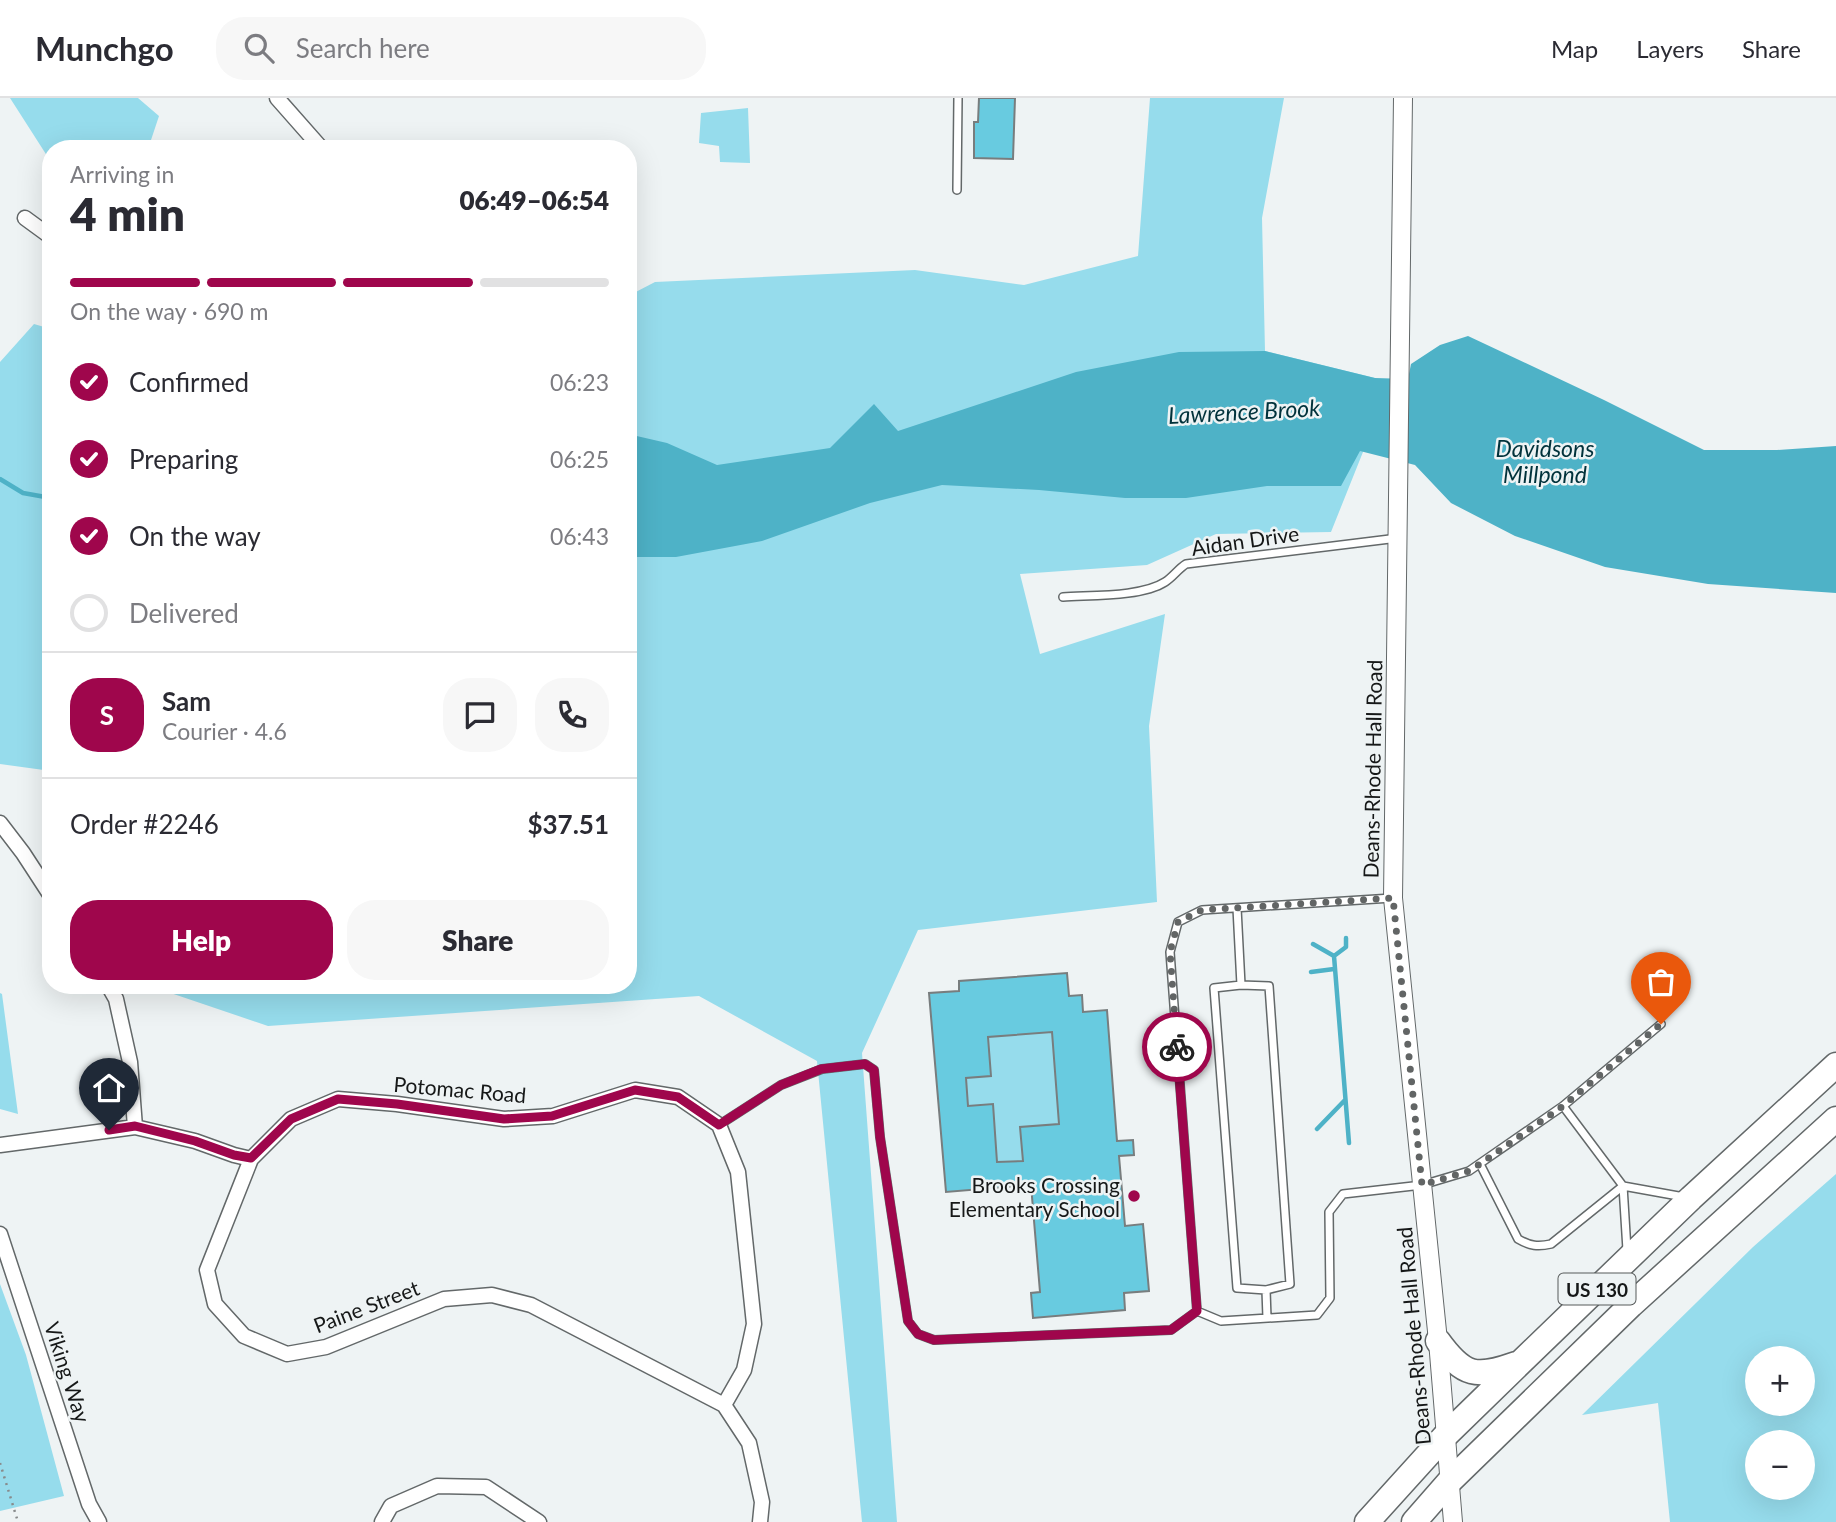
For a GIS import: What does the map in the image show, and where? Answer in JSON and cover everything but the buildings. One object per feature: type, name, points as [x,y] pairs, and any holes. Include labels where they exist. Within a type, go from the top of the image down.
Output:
[{"type":"highway","name":"US 130","points":[[1367,1522],[1444,1437],[1691,1198],[1836,1065]]},
{"type":"highway","name":"US 130","points":[[1413,1522],[1449,1482],[1631,1305],[1836,1119]]},
{"type":"highway","points":[[1438,1341],[1454,1362],[1469,1371],[1486,1373],[1520,1363]]},
{"type":"street","points":[[277,98],[313,140]]},
{"type":"street","name":"Deans-Rhode Hall Road","points":[[1404,98],[1393,898],[1438,1341],[1453,1522]]},
{"type":"street","points":[[25,218],[42,230]]},
{"type":"street","points":[[0,823],[42,882]]},
{"type":"street","points":[[113,994],[130,1062],[135,1126]]},
{"type":"street","name":"Potomac Road","points":[[251,1158],[291,1119],[338,1099],[504,1119],[552,1116],[635,1090],[678,1097],[719,1125]]},
{"type":"street","points":[[719,1125],[738,1172],[754,1324],[744,1370],[723,1405]]},
{"type":"street","points":[[0,1145],[135,1126],[251,1158]]},
{"type":"street","name":"Paine Street","points":[[251,1158],[207,1270],[215,1304],[244,1336],[287,1354],[326,1346],[444,1299],[492,1295],[531,1305],[723,1405],[749,1443],[762,1502],[761,1522]]},
{"type":"street","name":"Viking Way","points":[[0,1234],[89,1504],[99,1522]]},
{"type":"street","points":[[382,1522],[391,1506],[437,1486],[486,1487],[539,1522]]},
{"type":"lane","points":[[957,190],[958,98]]},
{"type":"lane","name":"Aidan Drive","points":[[1063,597],[1142,591],[1166,582],[1186,564],[1399,538]]},
{"type":"lane","points":[[1197,1311],[1170,952],[1178,922],[1202,910],[1393,898]]},
{"type":"lane","points":[[1237,908],[1241,985]]},
{"type":"lane","points":[[1269,986],[1290,1284],[1266,1290],[1237,1289],[1214,988],[1269,986]]},
{"type":"lane","points":[[1197,1311],[1221,1321],[1317,1315],[1330,1298],[1329,1212],[1343,1194],[1422,1185],[1469,1171],[1563,1106],[1661,1024]]},
{"type":"lane","points":[[719,1125],[781,1085],[821,1069],[865,1064],[874,1070],[880,1137],[899,1270],[908,1321],[918,1334],[934,1340],[1171,1330],[1197,1311]]},
{"type":"lane","points":[[1563,1106],[1623,1186],[1628,1260]]},
{"type":"lane","points":[[1480,1164],[1518,1239],[1539,1247],[1551,1244],[1623,1186],[1691,1198]]},
{"type":"lane","points":[[1266,1290],[1267,1318]]},
{"type":"path","points":[[0,1463],[18,1522]]},
{"type":"shaded area","points":[[10,98],[138,98],[159,116],[151,140],[42,140],[42,148]]},
{"type":"shaded area","points":[[1150,98],[1284,98],[1262,218],[1265,351],[1375,378],[1377,417],[1331,532],[1216,534],[1147,565],[1020,574],[1040,654],[1165,614],[1149,726],[1157,902],[918,930],[862,1053],[897,1522],[862,1522],[817,1061],[699,996],[268,1026],[174,994],[637,994],[637,291],[655,282],[915,270],[1024,285],[1138,256]]},
{"type":"shaded area","points":[[748,108],[750,163],[720,162],[719,146],[699,143],[701,113]]},
{"type":"shaded area","points":[[34,324],[42,326],[42,770],[0,764],[0,362]]},
{"type":"shaded area","points":[[0,993],[2,994],[18,1114],[0,1109]]},
{"type":"shaded area","points":[[1050,1009],[1059,1124],[1020,1127],[1023,1161],[997,1162],[993,1104],[968,1106],[966,1078],[991,1076],[988,1037]]},
{"type":"shaded area","points":[[1836,1174],[1836,1522],[1670,1522],[1658,1403],[1582,1415],[1753,1247]]},
{"type":"shaded area","points":[[0,1284],[26,1355],[64,1496],[0,1511]]},
{"type":"water","name":"Davidsons Millpond","points":[[1468,336],[1704,450],[1777,450],[1836,446],[1836,593],[1708,584],[1605,567],[1515,536],[1451,503],[1415,465],[1360,451],[1341,486],[1267,486],[1186,498],[1125,498],[942,485],[870,503],[762,541],[676,557],[637,557],[637,436],[667,443],[717,465],[830,448],[874,404],[898,431],[1076,372],[1179,352],[1265,351],[1375,378],[1408,379],[1411,364],[1440,345]]},
{"type":"waterway","name":"Lawrence Brook","points":[[0,479],[23,493],[42,496]]},
{"type":"waterway","points":[[1334,956],[1346,947],[1346,938]]},
{"type":"waterway","points":[[1313,944],[1334,956],[1349,1143]]},
{"type":"waterway","points":[[1311,972],[1334,969]]},
{"type":"waterway","points":[[1317,1129],[1345,1100]]},
{"type":"way so far","points":[[1177,1047],[1170,952],[1178,922],[1202,910],[1393,898],[1422,1185],[1469,1171],[1480,1164],[1563,1106],[1661,1024]]},
{"type":"place","name":"Brooks Crossing Elementary School","points":[[1134,1196]]},
{"type":"route","points":[[109,1130],[135,1126],[251,1158],[291,1119],[338,1099],[504,1119],[552,1116],[635,1090],[678,1097],[719,1125],[781,1085],[821,1069],[865,1064],[874,1070],[880,1137],[899,1270],[908,1321],[918,1334],[934,1340],[1171,1330],[1197,1311],[1177,1047]]}]
